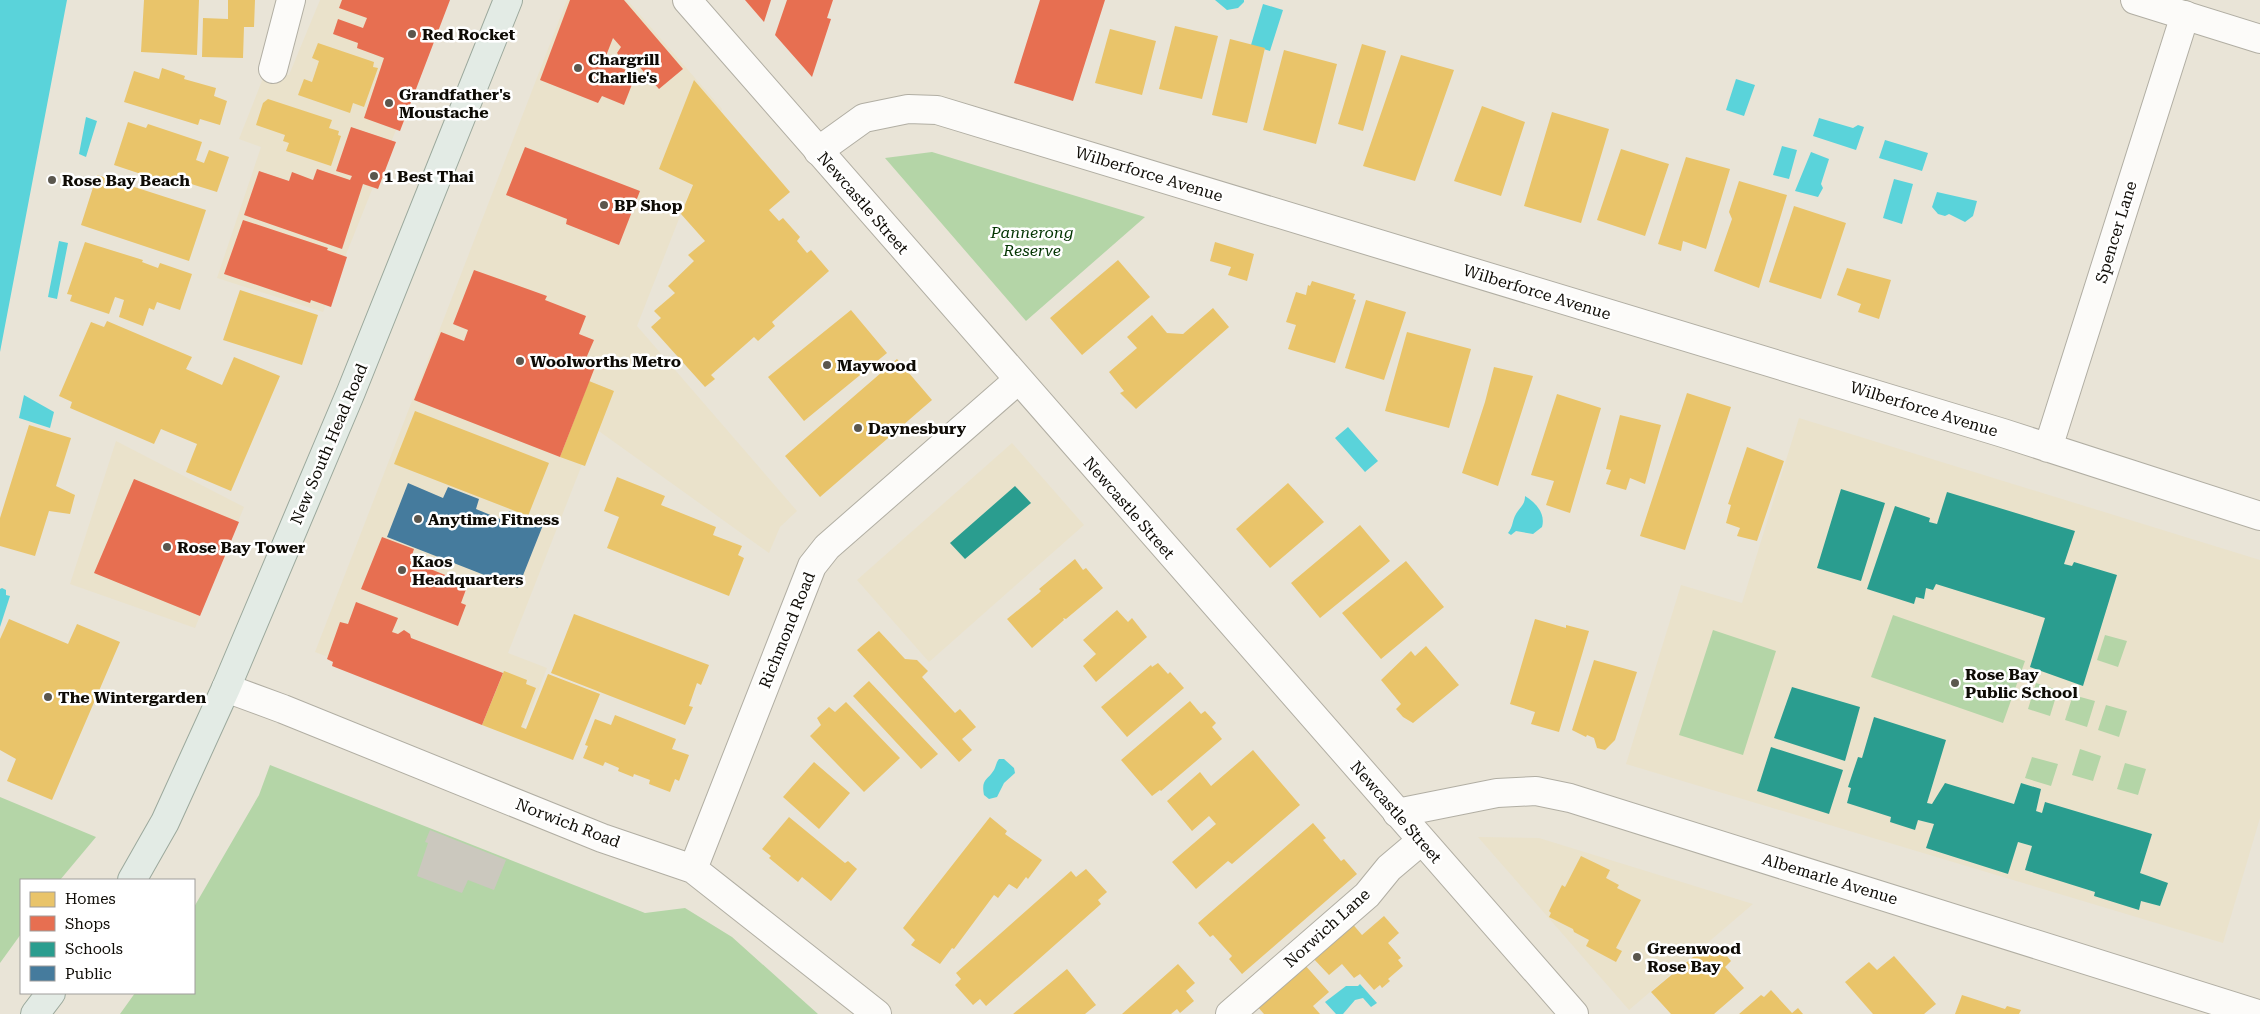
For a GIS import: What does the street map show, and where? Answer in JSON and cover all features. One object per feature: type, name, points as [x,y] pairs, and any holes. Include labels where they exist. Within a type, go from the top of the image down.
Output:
[{"type":"main road","name":"New South Head Road","points":[[133,879],[170,813],[226,688],[351,392],[508,0]]},
{"type":"main road","points":[[35,1014],[50,994]]},
{"type":"street","points":[[273,69],[291,0]]},
{"type":"street","name":"Newcastle Street","points":[[687,0],[1574,1014]]},
{"type":"street","points":[[2135,0],[2260,39]]},
{"type":"street","name":"Spencer Lane","points":[[2048,448],[2185,15]]},
{"type":"street","name":"Wilberforce Avenue","points":[[818,151],[864,118],[908,110],[937,110],[2048,448],[2260,516]]},
{"type":"street","name":"Richmond Road","points":[[693,869],[812,566],[827,547],[1018,380]]},
{"type":"street","name":"Norwich Road","points":[[226,688],[283,708],[602,838],[693,869],[877,1014]]},
{"type":"street","name":"Albemarle Avenue","points":[[1397,813],[1497,792],[1536,791],[1570,798],[2258,1014]]},
{"type":"street","name":"Norwich Lane","points":[[1230,1014],[1367,895],[1389,868],[1421,841]]},
{"type":"shaded area","points":[[320,0],[448,0],[323,312],[217,278],[261,147],[239,139],[267,68],[289,75]]},
{"type":"shaded area","points":[[567,0],[627,0],[722,109],[637,326],[797,511],[780,527],[769,553],[596,429],[508,653],[547,668],[522,733],[315,652]]},
{"type":"shaded area","name":"Rose Bay Public School","points":[[1799,418],[2260,560],[2260,818],[2223,943],[1626,764],[1681,585],[1742,603]]},
{"type":"shaded area","points":[[116,441],[244,507],[195,628],[70,584]]},
{"type":"shaded area","points":[[1012,443],[1084,525],[929,662],[857,580]]},
{"type":"shaded area","name":"Greenwood Rose Bay","points":[[1478,837],[1539,838],[1753,904],[1629,1010]]},
{"type":"green space","name":"Pannerong Reserve","points":[[932,152],[1145,217],[1026,321],[885,158]]},
{"type":"green space","points":[[1893,615],[2025,661],[2003,723],[1871,677]]},
{"type":"green space","points":[[1713,630],[1776,651],[1743,755],[1679,735]]},
{"type":"green space","points":[[2105,635],[2127,641],[2118,667],[2097,660]]},
{"type":"green space","points":[[2036,683],[2058,690],[2050,716],[2028,709]]},
{"type":"green space","points":[[2073,695],[2095,701],[2087,727],[2065,720]]},
{"type":"green space","points":[[2106,705],[2127,711],[2119,737],[2098,730]]},
{"type":"green space","points":[[2080,749],[2101,756],[2093,781],[2072,775]]},
{"type":"green space","points":[[2032,757],[2058,764],[2051,786],[2025,778]]},
{"type":"green space","points":[[2125,763],[2146,769],[2138,795],[2117,789]]},
{"type":"green space","points":[[270,765],[645,913],[685,908],[732,937],[818,1014],[120,1014],[134,994],[195,994],[195,905],[259,795]]},
{"type":"green space","points":[[0,797],[96,837],[61,879],[20,879],[20,935],[0,963]]},
{"type":"water","points":[[0,0],[67,0],[0,352]]},
{"type":"water","points":[[1215,0],[1244,0],[1244,2],[1238,8],[1227,10]]},
{"type":"water","points":[[1263,4],[1283,10],[1270,51],[1251,45]]},
{"type":"water","points":[[1736,79],[1755,85],[1744,116],[1726,110]]},
{"type":"water","points":[[86,117],[97,121],[86,157],[79,154]]},
{"type":"water","points":[[1819,118],[1853,128],[1858,125],[1864,127],[1856,150],[1813,136]]},
{"type":"water","points":[[1885,140],[1928,153],[1922,171],[1879,158]]},
{"type":"water","points":[[1782,146],[1797,150],[1789,179],[1773,175]]},
{"type":"water","points":[[1811,152],[1829,159],[1821,184],[1823,188],[1818,197],[1795,191]]},
{"type":"water","points":[[1894,179],[1913,184],[1902,224],[1883,218]]},
{"type":"water","points":[[1937,192],[1977,201],[1973,216],[1965,222],[1949,214],[1945,216],[1938,214],[1932,207]]},
{"type":"water","points":[[59,241],[68,243],[57,299],[48,297]]},
{"type":"water","points":[[24,395],[54,412],[50,428],[19,418]]},
{"type":"water","points":[[1348,427],[1378,461],[1365,472],[1335,438]]},
{"type":"water","points":[[1525,496],[1539,508],[1543,522],[1542,527],[1533,534],[1516,531],[1511,535],[1508,533],[1516,514],[1523,504]]},
{"type":"water","points":[[0,589],[6,590],[6,595],[10,596],[0,627]]},
{"type":"water","points":[[999,759],[1004,759],[1014,768],[1015,773],[1004,783],[997,797],[989,799],[984,795],[983,786]]},
{"type":"water","points":[[1360,984],[1377,1003],[1371,1007],[1363,998],[1355,1000],[1343,1014],[1336,1014],[1325,1002],[1346,986],[1358,986]]},
{"type":"building: Homes","points":[[144,0],[199,0],[197,55],[141,52]]},
{"type":"building: Homes","points":[[228,0],[255,0],[254,27],[244,27],[243,58],[202,57],[203,18],[228,19]]},
{"type":"building: Homes","points":[[1175,26],[1218,36],[1202,99],[1159,89]]},
{"type":"building: Homes","points":[[1110,29],[1156,41],[1142,95],[1095,83]]},
{"type":"building: Homes","points":[[1230,39],[1265,48],[1247,123],[1212,115]]},
{"type":"building: Homes","points":[[318,43],[374,62],[373,67],[378,68],[364,107],[353,103],[350,113],[298,95],[304,79],[312,82],[319,61],[312,58]]},
{"type":"building: Homes","points":[[1362,44],[1386,51],[1363,131],[1338,124]]},
{"type":"building: Homes","points":[[1284,50],[1337,64],[1316,144],[1263,130]]},
{"type":"building: Homes","points":[[1401,55],[1454,70],[1415,181],[1363,166]]},
{"type":"building: Homes","points":[[162,68],[185,76],[184,79],[216,88],[214,96],[227,101],[220,125],[200,119],[198,125],[124,102],[134,71],[159,79]]},
{"type":"building: Homes","points":[[694,80],[790,192],[769,210],[779,221],[783,218],[800,237],[797,241],[807,253],[811,250],[829,271],[772,322],[775,326],[758,341],[754,337],[711,375],[715,379],[705,387],[651,327],[661,318],[654,311],[675,293],[668,286],[694,261],[688,255],[705,241],[681,214],[693,185],[659,169]]},
{"type":"building: Homes","points":[[268,99],[332,120],[329,128],[339,131],[338,135],[341,136],[331,166],[286,151],[289,143],[283,141],[285,135],[256,125],[263,103]]},
{"type":"building: Homes","points":[[1482,106],[1525,122],[1501,196],[1454,181]]},
{"type":"building: Homes","points":[[1552,112],[1609,129],[1581,223],[1524,206]]},
{"type":"building: Homes","points":[[128,122],[146,128],[148,124],[202,142],[196,160],[204,163],[209,150],[229,157],[217,192],[188,183],[186,189],[114,165]]},
{"type":"building: Homes","points":[[1621,149],[1669,164],[1645,236],[1597,220]]},
{"type":"building: Homes","points":[[1686,157],[1730,169],[1706,249],[1683,241],[1681,251],[1658,244]]},
{"type":"building: Homes","points":[[97,175],[206,210],[189,261],[81,225]]},
{"type":"building: Homes","points":[[1739,181],[1787,195],[1759,288],[1714,271],[1732,219],[1729,212]]},
{"type":"building: Homes","points":[[1794,206],[1846,223],[1821,299],[1769,282]]},
{"type":"building: Homes","points":[[85,242],[143,260],[142,262],[158,268],[160,263],[192,274],[180,310],[157,302],[154,310],[149,308],[143,326],[119,317],[124,300],[115,297],[109,314],[70,301],[72,295],[67,294]]},
{"type":"building: Homes","points":[[1215,242],[1254,254],[1247,281],[1228,275],[1231,267],[1210,261]]},
{"type":"building: Homes","points":[[1118,260],[1150,297],[1082,355],[1050,318]]},
{"type":"building: Homes","points":[[1847,268],[1891,280],[1879,319],[1858,312],[1861,304],[1837,295]]},
{"type":"building: Homes","points":[[1312,281],[1355,294],[1353,299],[1356,300],[1335,363],[1288,349],[1296,325],[1286,322],[1296,292],[1306,295],[1308,285],[1310,286]]},
{"type":"building: Homes","points":[[240,290],[318,315],[302,365],[223,340]]},
{"type":"building: Homes","points":[[1366,300],[1406,312],[1384,380],[1345,368]]},
{"type":"building: Homes","points":[[1213,308],[1229,327],[1136,409],[1120,393],[1124,391],[1109,372],[1137,348],[1127,337],[1152,315],[1167,333],[1183,334]]},
{"type":"building: Homes","name":"Maywood","points":[[851,310],[887,353],[804,421],[768,377]]},
{"type":"building: Homes","points":[[107,321],[192,357],[186,369],[222,385],[234,357],[280,376],[231,491],[186,472],[197,444],[161,429],[154,444],[70,408],[72,402],[59,396],[91,322],[104,327]]},
{"type":"building: Homes","points":[[1407,332],[1471,349],[1449,428],[1385,411]]},
{"type":"building: Homes","name":"Daynesbury","points":[[897,359],[932,400],[820,497],[785,456]]},
{"type":"building: Homes","points":[[1494,367],[1533,376],[1498,486],[1462,473]]},
{"type":"building: Homes","points":[[589,381],[614,391],[585,466],[560,457]]},
{"type":"building: Homes","points":[[1687,393],[1731,407],[1685,550],[1640,536]]},
{"type":"building: Homes","points":[[1557,394],[1601,408],[1570,513],[1546,505],[1554,481],[1531,475]]},
{"type":"building: Homes","points":[[415,411],[549,463],[528,516],[394,464]]},
{"type":"building: Homes","points":[[1620,415],[1661,425],[1645,484],[1630,478],[1626,490],[1606,484],[1611,470],[1606,469]]},
{"type":"building: Homes","points":[[29,425],[71,438],[56,486],[75,495],[70,514],[49,511],[35,556],[0,546],[0,518]]},
{"type":"building: Homes","points":[[1747,447],[1784,461],[1757,541],[1737,536],[1740,528],[1726,523],[1731,505],[1728,504]]},
{"type":"building: Homes","points":[[617,477],[665,496],[661,505],[716,527],[713,535],[742,546],[738,555],[744,558],[729,596],[607,548],[619,517],[604,511]]},
{"type":"building: Homes","points":[[1288,483],[1324,522],[1270,568],[1236,529]]},
{"type":"building: Homes","points":[[1360,525],[1390,561],[1320,618],[1291,583]]},
{"type":"building: Homes","points":[[1075,559],[1083,570],[1086,568],[1103,588],[1066,619],[1063,618],[1064,620],[1032,648],[1007,619],[1039,593],[1041,591],[1039,589]]},
{"type":"building: Homes","points":[[1406,561],[1444,607],[1381,659],[1342,613]]},
{"type":"building: Homes","points":[[1117,610],[1128,622],[1132,618],[1147,637],[1096,682],[1083,666],[1096,654],[1083,640]]},
{"type":"building: Homes","points":[[574,614],[709,665],[701,685],[697,683],[689,706],[693,707],[685,725],[551,673]]},
{"type":"building: Homes","name":"The Wintergarden","points":[[9,619],[68,644],[77,624],[120,642],[52,800],[7,781],[16,759],[0,750],[0,639]]},
{"type":"building: Homes","points":[[1535,619],[1566,628],[1566,625],[1589,631],[1559,732],[1531,724],[1535,712],[1510,704]]},
{"type":"building: Homes","points":[[879,631],[905,659],[917,660],[928,671],[922,677],[955,713],[960,709],[976,727],[962,739],[972,750],[959,762],[857,650]]},
{"type":"building: Homes","points":[[1426,646],[1459,685],[1413,723],[1403,717],[1396,709],[1401,704],[1381,680],[1411,651],[1415,656]]},
{"type":"building: Homes","points":[[1594,660],[1637,672],[1615,740],[1605,750],[1597,748],[1594,738],[1587,735],[1586,737],[1572,730]]},
{"type":"building: Homes","points":[[1158,663],[1168,674],[1170,672],[1184,688],[1127,737],[1101,707],[1151,665],[1152,667]]},
{"type":"building: Homes","points":[[504,671],[527,680],[526,684],[536,688],[521,727],[526,729],[548,674],[600,694],[573,760],[482,725]]},
{"type":"building: Homes","points":[[869,681],[938,754],[921,769],[853,696]]},
{"type":"building: Homes","points":[[1190,701],[1201,714],[1205,711],[1216,723],[1212,727],[1222,739],[1161,791],[1152,796],[1121,760]]},
{"type":"building: Homes","points":[[846,702],[900,758],[864,792],[810,736],[821,725],[817,718],[829,707],[835,712]]},
{"type":"building: Homes","points":[[615,715],[676,739],[672,749],[689,755],[679,781],[675,779],[670,792],[649,784],[650,780],[634,774],[633,777],[618,771],[619,768],[605,762],[603,766],[583,758],[588,746],[585,745],[595,719],[611,725]]},
{"type":"building: Homes","points":[[1253,750],[1300,805],[1232,864],[1228,861],[1196,889],[1172,862],[1216,824],[1209,816],[1192,831],[1167,801],[1200,772],[1211,786]]},
{"type":"building: Homes","points":[[814,762],[850,793],[819,829],[783,797]]},
{"type":"building: Homes","points":[[789,817],[845,863],[848,861],[857,869],[831,901],[802,877],[798,882],[769,858],[771,856],[762,849]]},
{"type":"building: Homes","points":[[990,817],[1007,831],[1005,834],[1042,860],[1028,879],[1026,877],[1017,889],[1009,884],[998,898],[994,895],[954,949],[952,948],[940,964],[911,945],[915,940],[903,928]]},
{"type":"building: Homes","points":[[1313,823],[1326,838],[1323,840],[1341,861],[1344,859],[1357,874],[1242,974],[1229,959],[1232,956],[1213,935],[1210,937],[1198,923]]},
{"type":"building: Homes","points":[[1581,856],[1610,870],[1606,878],[1619,885],[1617,888],[1641,900],[1616,948],[1622,951],[1616,962],[1586,946],[1589,940],[1574,932],[1573,929],[1549,917],[1551,913],[1549,911],[1562,885],[1565,887]]},
{"type":"building: Homes","points":[[1086,869],[1107,892],[1098,900],[1101,904],[986,1006],[980,999],[973,1005],[955,985],[961,979],[956,973],[1071,871],[1076,877]]},
{"type":"building: Homes","points":[[1384,916],[1399,933],[1388,943],[1401,958],[1398,960],[1403,966],[1388,979],[1390,981],[1382,988],[1380,985],[1374,990],[1360,974],[1354,978],[1342,964],[1329,975],[1311,956],[1350,921],[1362,935]]},
{"type":"building: Homes","points":[[1705,947],[1712,955],[1720,948],[1731,961],[1725,967],[1744,988],[1714,1014],[1671,1014],[1651,992]]},
{"type":"building: Homes","points":[[1894,956],[1936,1004],[1924,1014],[1873,1014],[1845,982],[1869,962],[1877,970]]},
{"type":"building: Homes","points":[[1178,964],[1195,983],[1186,991],[1194,1001],[1180,1013],[1177,1009],[1171,1014],[1122,1014]]},
{"type":"building: Homes","points":[[1304,964],[1329,992],[1313,1006],[1320,1014],[1264,1014],[1257,1006]]},
{"type":"building: Homes","points":[[1067,969],[1096,1005],[1085,1014],[1013,1014]]},
{"type":"building: Homes","points":[[1771,990],[1792,1013],[1798,1008],[1803,1014],[1739,1014],[1761,995],[1764,997]]},
{"type":"building: Homes","points":[[1962,995],[2005,1009],[2007,1006],[2021,1010],[2019,1014],[1955,1014]]},
{"type":"building: Shops","points":[[342,0],[450,0],[400,131],[364,118],[384,58],[357,48],[358,43],[333,34],[338,19],[363,28],[367,18],[339,8]]},
{"type":"building: Shops","points":[[570,0],[624,0],[683,69],[659,89],[636,63],[628,66],[617,53],[621,47],[613,38],[604,61],[636,74],[624,105],[602,96],[598,103],[540,80]]},
{"type":"building: Shops","points":[[745,0],[771,0],[764,22]]},
{"type":"building: Shops","points":[[787,0],[833,0],[827,18],[831,19],[812,77],[775,35]]},
{"type":"building: Shops","points":[[1040,0],[1105,0],[1073,101],[1014,83]]},
{"type":"building: Shops","points":[[351,127],[396,142],[378,189],[363,184],[342,249],[244,215],[259,171],[289,181],[292,172],[313,180],[317,169],[350,180],[352,176],[336,171]]},
{"type":"building: Shops","points":[[525,147],[640,191],[619,245],[566,224],[567,219],[506,195]]},
{"type":"building: Shops","points":[[243,220],[328,248],[327,250],[347,257],[331,307],[311,300],[310,303],[224,274]]},
{"type":"building: Shops","points":[[474,270],[547,296],[545,300],[586,316],[579,334],[594,340],[584,363],[595,367],[560,457],[414,400],[441,332],[464,341],[468,330],[453,324]]},
{"type":"building: Shops","name":"Rose Bay Tower","points":[[134,479],[239,522],[200,616],[94,573]]},
{"type":"building: Shops","points":[[382,537],[414,549],[410,561],[468,584],[461,603],[466,605],[458,626],[361,589]]},
{"type":"building: Shops","points":[[356,602],[398,618],[392,632],[398,634],[404,630],[410,634],[411,638],[503,673],[482,725],[332,666],[333,662],[327,659],[340,622],[348,624]]},
{"type":"building: Schools","points":[[1015,486],[1031,503],[965,559],[950,543]]},
{"type":"building: Schools","points":[[1841,489],[1885,503],[1861,581],[1817,568]]},
{"type":"building: Schools","points":[[1947,492],[2075,531],[2064,564],[2072,566],[2074,562],[2117,575],[2083,686],[2030,667],[2045,618],[1936,584],[1933,590],[1926,588],[1924,599],[1916,597],[1914,604],[1867,589],[1895,506],[1930,518],[1929,522],[1937,524]]},
{"type":"building: Schools","points":[[1792,687],[1860,707],[1845,761],[1774,738]]},
{"type":"building: Schools","points":[[1874,717],[1946,740],[1927,803],[1932,804],[1945,783],[2014,804],[2021,783],[2041,789],[2036,811],[2042,813],[2045,802],[2152,834],[2140,873],[2168,883],[2160,906],[2141,901],[2139,910],[2094,896],[2095,892],[2025,870],[2032,846],[2018,842],[2008,874],[1926,848],[1934,824],[1918,820],[1915,830],[1890,822],[1891,817],[1847,803],[1851,788],[1848,787],[1858,757],[1862,758]]},
{"type":"building: Schools","points":[[1771,747],[1843,770],[1829,814],[1757,791]]},
{"type":"building: Public","points":[[408,483],[443,498],[448,487],[479,499],[476,509],[505,521],[509,511],[543,525],[518,588],[387,537]]},
{"type":"building: Other","points":[[430,830],[506,860],[494,890],[468,880],[462,893],[417,876],[428,843],[425,842]]},
{"type":"place","name":"Red Rocket","points":[[412,34]]},
{"type":"place","name":"Chargrill Charlie's","points":[[578,68]]},
{"type":"place","name":"Grandfather's Moustache","points":[[389,103]]},
{"type":"place","name":"1 Best Thai","points":[[374,176]]},
{"type":"place","name":"Rose Bay Beach","points":[[52,180]]},
{"type":"place","name":"BP Shop","points":[[604,205]]},
{"type":"place","name":"Woolworths Metro","points":[[520,361]]},
{"type":"place","name":"Maywood","points":[[827,365]]},
{"type":"place","name":"Daynesbury","points":[[858,428]]},
{"type":"place","name":"Anytime Fitness","points":[[418,519]]},
{"type":"place","name":"Rose Bay Tower","points":[[167,547]]},
{"type":"place","name":"Kaos Headquarters","points":[[402,570]]},
{"type":"place","name":"Rose Bay Public School","points":[[1955,683]]},
{"type":"place","name":"The Wintergarden","points":[[48,697]]},
{"type":"place","name":"Greenwood Rose Bay","points":[[1637,957]]}]
